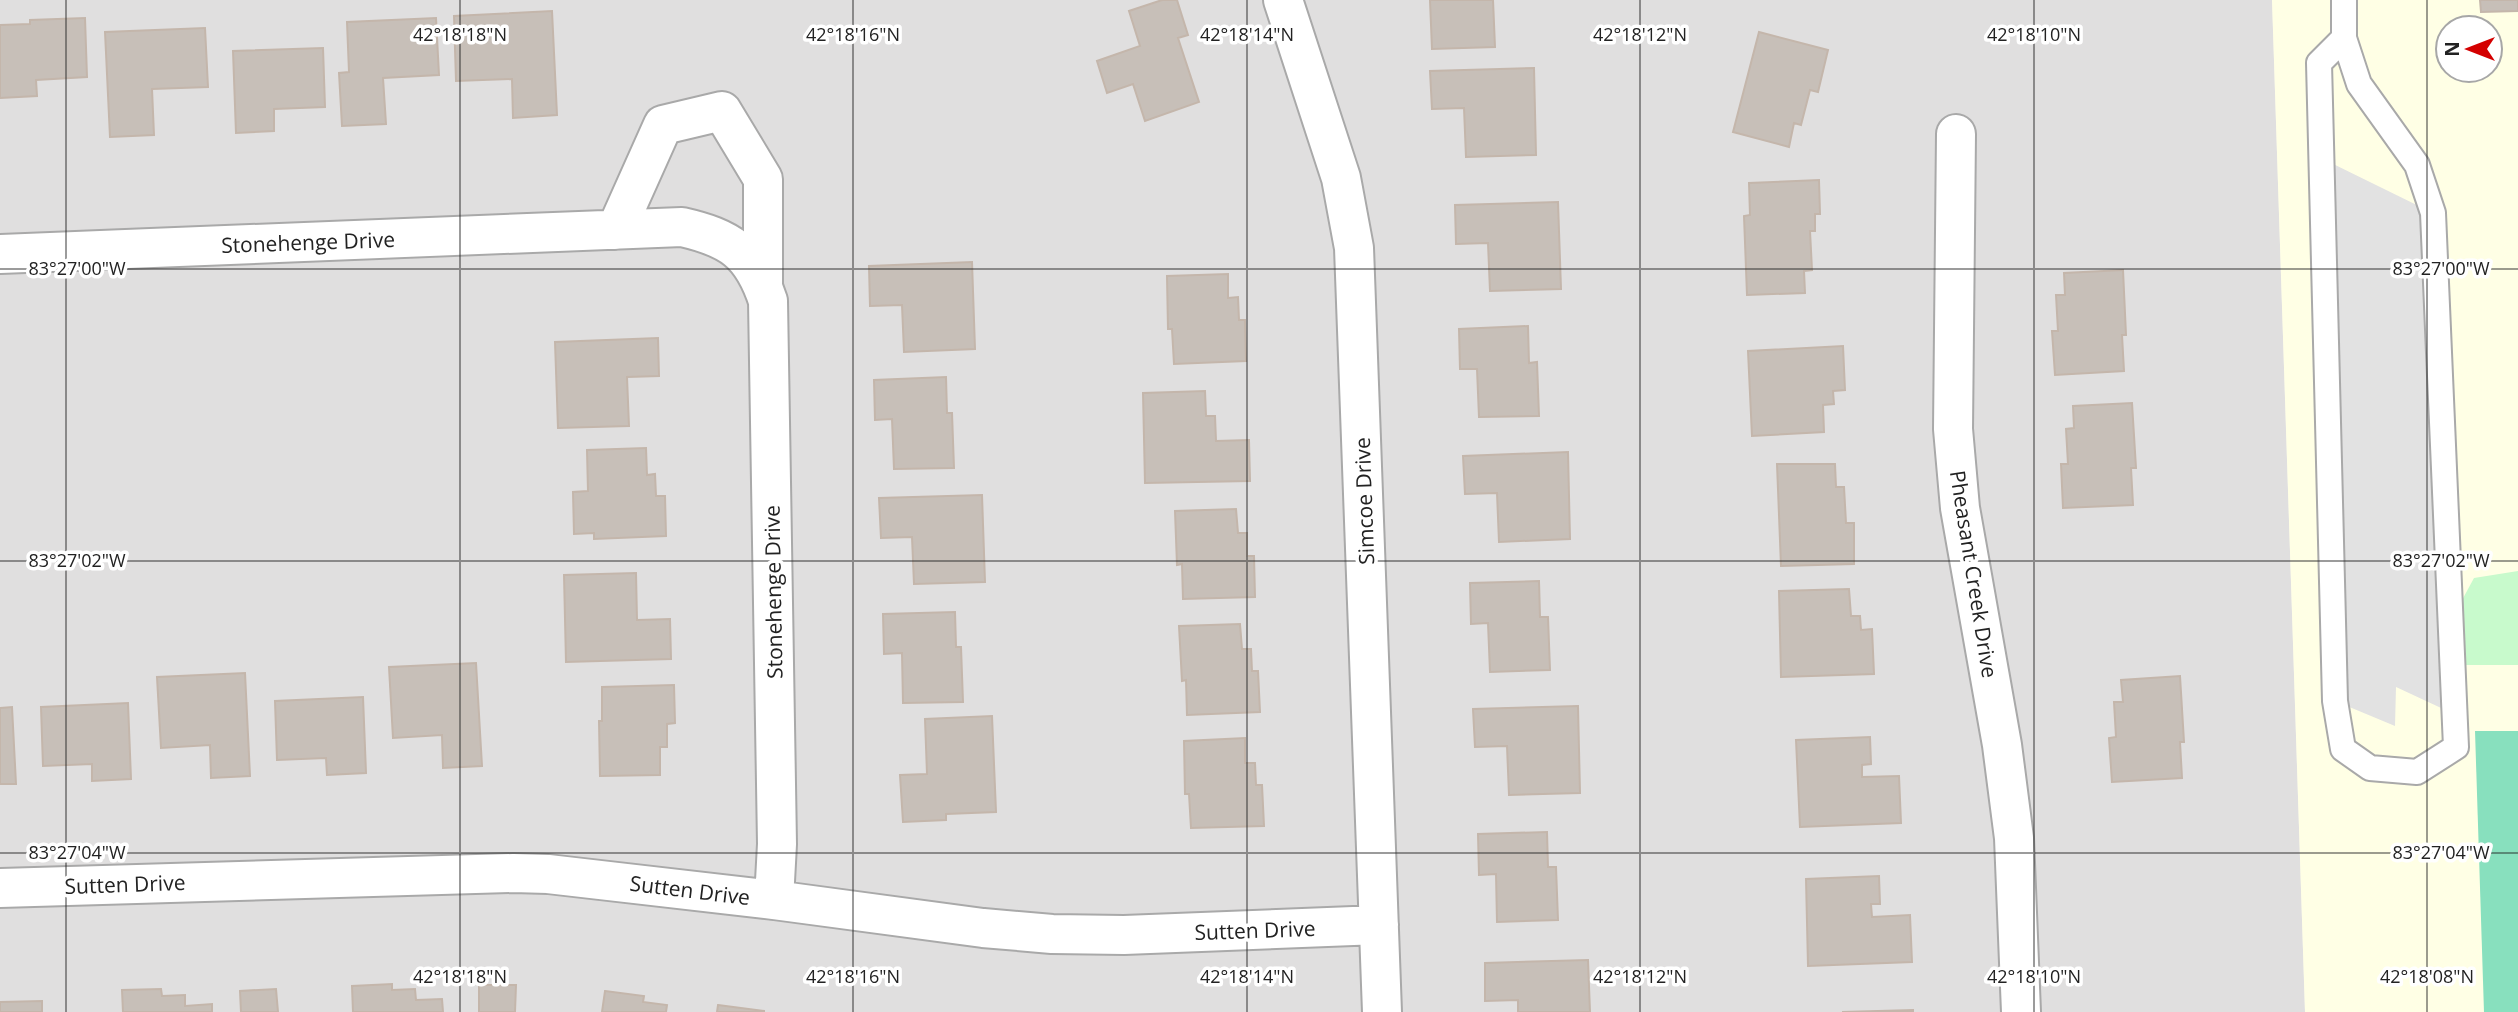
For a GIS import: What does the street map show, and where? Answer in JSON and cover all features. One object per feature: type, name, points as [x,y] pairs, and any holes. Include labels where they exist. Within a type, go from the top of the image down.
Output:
[{"type":"street","name":"Simcoe Drive","points":[[1283,0],[1341,177],[1354,248],[1382,1012]]},
{"type":"street","name":"Stonehenge Drive","points":[[617,230],[663,125],[722,111],[763,178],[763,285]]},
{"type":"street","name":"Pheasant Creek Drive","points":[[1956,134],[1953,429],[1960,508],[2002,745],[2014,838],[2021,1012]]},
{"type":"street","name":"Stonehenge Drive","points":[[0,254],[682,227],[713,234],[733,246],[745,257],[763,285],[768,300],[776,844],[774,900]]},
{"type":"street","name":"Sutten Drive","points":[[0,888],[513,873],[548,874],[983,928],[1052,934],[1137,934],[1379,925]]},
{"type":"lane","points":[[2344,0],[2344,38],[2359,85],[2417,165],[2433,213],[2456,747],[2417,772],[2370,768],[2343,749],[2335,701],[2319,63],[2344,38]]},
{"type":"shaded area","points":[[0,0],[2272,0],[2305,1012],[0,1012]]},
{"type":"shaded area","points":[[2272,0],[2518,0],[2518,1012],[2305,1012]]},
{"type":"shaded area","points":[[2321,158],[2433,213],[2454,714],[2396,687],[2395,726],[2335,701]]},
{"type":"green space","points":[[2518,571],[2518,665],[2462,665],[2448,626],[2474,578]]},
{"type":"green space","points":[[2475,731],[2518,731],[2518,1012],[2484,1012]]},
{"type":"building","points":[[1162,0],[1177,0],[1188,35],[1178,38],[1199,102],[1145,121],[1133,84],[1107,93],[1097,61],[1140,46],[1129,11]]},
{"type":"building","points":[[1430,0],[1493,0],[1495,47],[1432,49]]},
{"type":"building","points":[[2480,0],[2518,0],[2518,11],[2481,12]]},
{"type":"building","points":[[552,11],[557,115],[513,118],[512,79],[456,81],[454,16]]},
{"type":"building","points":[[85,18],[87,77],[36,80],[37,96],[0,98],[0,25],[30,24],[30,20]]},
{"type":"building","points":[[436,18],[439,75],[383,78],[386,124],[342,126],[339,73],[349,72],[347,22]]},
{"type":"building","points":[[205,28],[208,87],[152,89],[154,135],[110,137],[105,32]]},
{"type":"building","points":[[1759,32],[1828,50],[1818,92],[1810,90],[1801,125],[1794,123],[1789,147],[1733,132]]},
{"type":"building","points":[[323,48],[325,107],[274,109],[274,131],[236,133],[233,51]]},
{"type":"building","points":[[1534,68],[1536,155],[1466,157],[1464,108],[1432,109],[1430,71]]},
{"type":"building","points":[[1819,180],[1820,214],[1815,214],[1815,231],[1810,231],[1812,270],[1804,271],[1805,293],[1747,295],[1744,216],[1750,215],[1749,183]]},
{"type":"building","points":[[1558,202],[1561,289],[1490,291],[1488,243],[1456,244],[1455,205]]},
{"type":"building","points":[[972,262],[975,349],[904,352],[902,305],[870,306],[869,266]]},
{"type":"building","points":[[2123,270],[2126,335],[2122,335],[2124,371],[2055,375],[2052,331],[2058,331],[2056,295],[2065,295],[2064,273]]},
{"type":"building","points":[[1228,274],[1228,298],[1238,297],[1239,320],[1245,320],[1246,361],[1174,364],[1172,329],[1168,329],[1167,276]]},
{"type":"building","points":[[1528,326],[1529,363],[1537,362],[1539,416],[1479,417],[1477,369],[1460,369],[1459,329]]},
{"type":"building","points":[[658,338],[659,376],[627,377],[629,426],[558,428],[555,342]]},
{"type":"building","points":[[1843,346],[1845,390],[1833,391],[1834,404],[1823,405],[1824,432],[1752,436],[1748,351]]},
{"type":"building","points":[[946,377],[947,413],[952,413],[954,468],[894,469],[892,419],[875,420],[874,380]]},
{"type":"building","points":[[1205,391],[1206,416],[1215,416],[1216,441],[1249,440],[1250,481],[1145,483],[1143,393]]},
{"type":"building","points":[[2132,403],[2136,468],[2131,468],[2133,505],[2063,508],[2061,464],[2068,464],[2066,429],[2074,428],[2073,406]]},
{"type":"building","points":[[646,448],[647,475],[655,474],[656,496],[665,496],[666,536],[594,539],[594,533],[574,534],[573,492],[588,491],[587,450]]},
{"type":"building","points":[[1568,452],[1570,539],[1499,542],[1497,493],[1465,494],[1463,456]]},
{"type":"building","points":[[1777,464],[1835,464],[1836,487],[1844,487],[1846,523],[1854,523],[1854,564],[1781,566]]},
{"type":"building","points":[[982,495],[985,582],[914,584],[912,537],[881,538],[879,498]]},
{"type":"building","points":[[1236,509],[1238,533],[1247,533],[1247,556],[1254,556],[1255,597],[1183,599],[1182,564],[1177,565],[1175,511]]},
{"type":"building","points":[[636,573],[637,620],[670,619],[671,659],[566,662],[564,575]]},
{"type":"building","points":[[1539,581],[1540,617],[1548,617],[1550,670],[1490,672],[1488,623],[1471,624],[1470,583]]},
{"type":"building","points":[[1849,589],[1851,616],[1860,616],[1861,630],[1872,629],[1874,674],[1781,677],[1779,591]]},
{"type":"building","points":[[955,612],[956,647],[961,647],[963,702],[903,703],[902,653],[884,654],[883,614]]},
{"type":"building","points":[[1240,624],[1242,649],[1251,649],[1252,671],[1258,671],[1260,712],[1187,715],[1186,680],[1182,681],[1179,626]]},
{"type":"building","points":[[476,663],[482,766],[443,768],[442,735],[393,738],[389,667]]},
{"type":"building","points":[[245,673],[250,776],[211,778],[210,745],[161,748],[157,677]]},
{"type":"building","points":[[2180,676],[2184,742],[2180,742],[2182,778],[2112,782],[2109,738],[2116,737],[2114,702],[2123,702],[2121,680]]},
{"type":"building","points":[[674,685],[675,723],[667,724],[667,747],[660,747],[660,775],[600,776],[599,721],[602,721],[602,687]]},
{"type":"building","points":[[363,697],[366,773],[327,775],[326,758],[277,760],[275,701]]},
{"type":"building","points":[[128,703],[131,779],[92,781],[92,764],[43,766],[41,707]]},
{"type":"building","points":[[1578,706],[1580,793],[1509,795],[1507,746],[1475,747],[1473,709]]},
{"type":"building","points":[[12,707],[16,784],[0,784],[0,708]]},
{"type":"building","points":[[992,716],[996,812],[946,814],[946,820],[903,822],[900,775],[927,774],[925,719]]},
{"type":"building","points":[[1870,737],[1871,764],[1862,765],[1862,777],[1899,776],[1901,823],[1800,827],[1796,740]]},
{"type":"building","points":[[1245,738],[1245,763],[1255,763],[1256,785],[1262,785],[1264,826],[1191,828],[1189,794],[1185,794],[1184,741]]},
{"type":"building","points":[[1547,832],[1548,867],[1556,867],[1558,920],[1497,922],[1496,874],[1479,875],[1478,834]]},
{"type":"building","points":[[1879,876],[1880,904],[1871,904],[1872,917],[1910,915],[1912,962],[1808,966],[1806,879]]},
{"type":"building","points":[[1588,960],[1590,1012],[1518,1012],[1518,1000],[1485,1001],[1485,963]]},
{"type":"building","points":[[392,984],[392,990],[415,989],[416,1000],[442,999],[443,1012],[353,1012],[352,986]]},
{"type":"building","points":[[479,985],[516,985],[515,1012],[479,1012]]},
{"type":"building","points":[[161,989],[162,996],[185,995],[185,1006],[212,1004],[212,1012],[123,1012],[122,990]]},
{"type":"building","points":[[276,989],[278,1012],[241,1012],[240,991]]},
{"type":"building","points":[[605,991],[644,996],[643,1002],[667,1005],[666,1012],[602,1012]]},
{"type":"building","points":[[42,1001],[42,1012],[0,1012],[0,1002]]},
{"type":"building","points":[[718,1005],[764,1011],[764,1012],[717,1012]]},
{"type":"building","points":[[1913,1010],[1913,1012],[1842,1012]]}]
